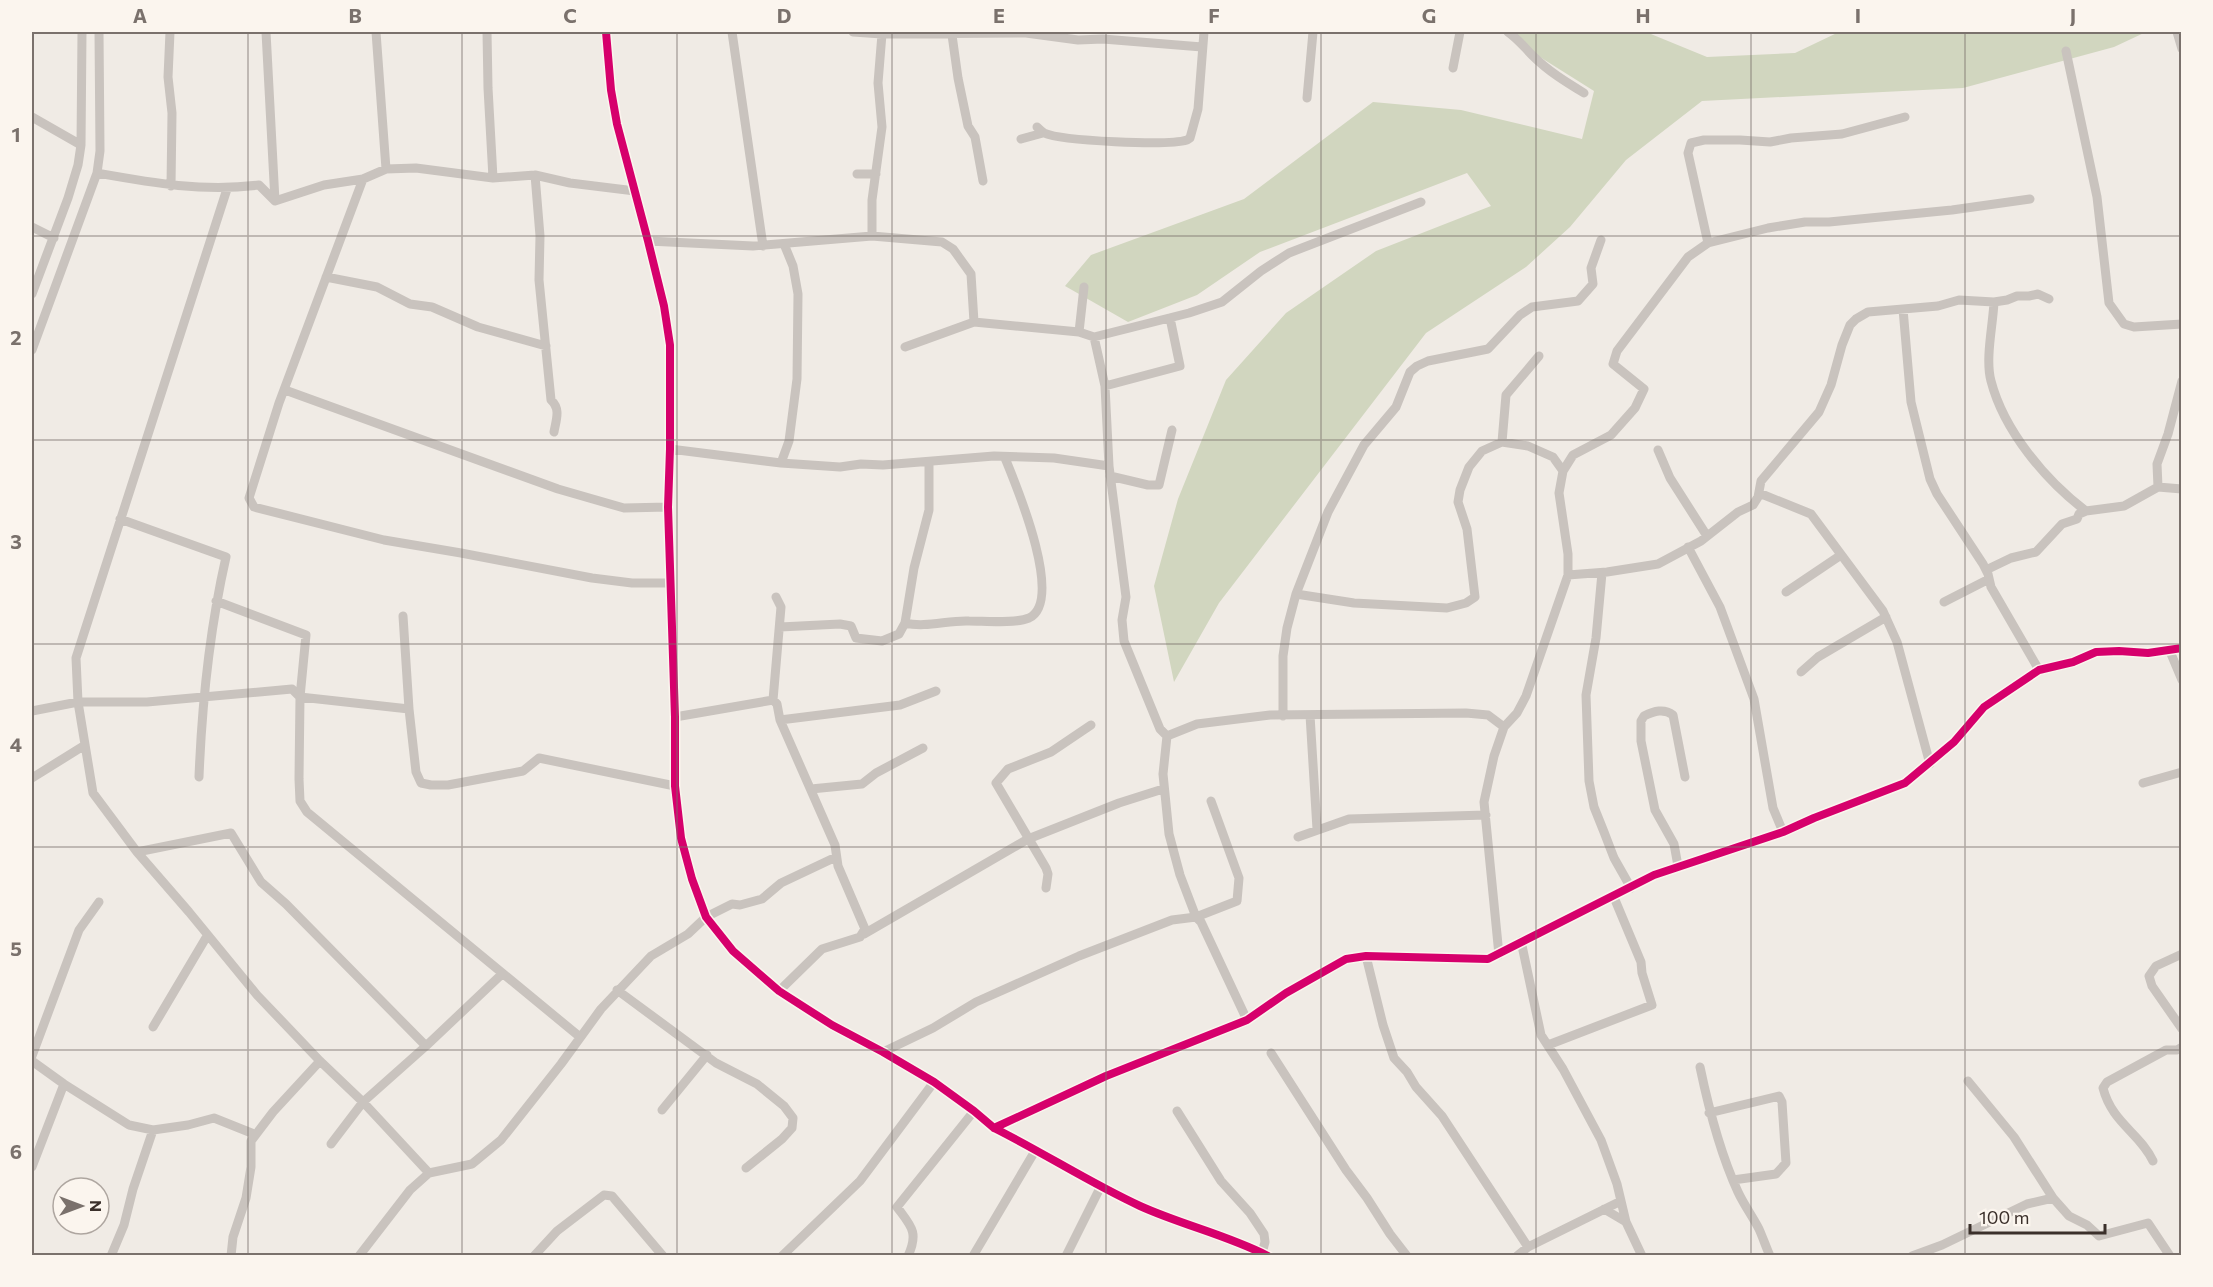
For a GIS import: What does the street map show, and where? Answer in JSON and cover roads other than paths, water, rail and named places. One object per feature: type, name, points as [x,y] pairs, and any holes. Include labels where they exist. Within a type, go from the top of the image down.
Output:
[{"type":"street","points":[[32,294],[72,187],[81,145],[82,32]]},
{"type":"street","points":[[32,350],[97,173],[100,151],[99,32]]},
{"type":"street","points":[[170,32],[168,77],[172,113],[171,186]]},
{"type":"street","points":[[266,32],[275,201]]},
{"type":"street","points":[[376,32],[386,169]]},
{"type":"street","points":[[487,32],[493,178]]},
{"type":"street","points":[[606,32],[616,124],[664,306],[669,345],[669,583],[675,717],[675,786],[681,838],[692,879],[706,917],[733,951],[779,991],[832,1025],[934,1082],[994,1128],[1136,1204],[1186,1225],[1234,1240],[1265,1254],[1264,1234],[1250,1213],[1221,1180],[1177,1111]]},
{"type":"street","points":[[732,32],[763,246]]},
{"type":"street","points":[[853,32],[882,34],[1008,32],[1078,40],[1104,35],[1202,47]]},
{"type":"street","points":[[1021,139],[1040,130],[1070,138],[1150,142],[1187,141],[1190,138],[1198,109],[1204,32]]},
{"type":"street","points":[[1307,98],[1313,32]]},
{"type":"street","points":[[1453,68],[1460,32]]},
{"type":"street","points":[[1508,32],[1561,79],[1584,93]]},
{"type":"street","points":[[2177,32],[2181,49]]},
{"type":"street","points":[[872,236],[872,200],[882,127],[878,83],[882,34]]},
{"type":"street","points":[[952,34],[968,126],[975,137],[983,181]]},
{"type":"street","points":[[2066,51],[2097,197],[2109,303],[2124,324],[2134,327],[2181,324]]},
{"type":"street","points":[[32,117],[81,145]]},
{"type":"street","points":[[1708,243],[1689,153],[1692,144],[1704,140],[1770,142],[1842,134],[1905,117]]},
{"type":"street","points":[[275,201],[324,185],[363,179],[386,169],[416,168],[493,178],[535,175],[570,183],[635,191]]},
{"type":"street","points":[[97,173],[171,186],[227,189],[259,185],[275,201]]},
{"type":"street","points":[[857,174],[876,174]]},
{"type":"street","points":[[535,175],[540,236],[539,280],[551,400],[556,405],[558,413],[554,432]]},
{"type":"street","points":[[363,179],[285,390],[249,498],[254,507],[384,540],[582,577],[632,583],[669,583]]},
{"type":"street","points":[[227,189],[199,282],[76,657],[78,702],[93,794],[137,852],[257,995],[363,1102],[429,1173]]},
{"type":"street","points":[[1499,955],[1484,801],[1494,756],[1504,727],[1517,713],[1526,696],[1568,575],[1569,554],[1559,493],[1563,471],[1573,455],[1611,435],[1635,408],[1644,389],[1613,364],[1617,351],[1680,266],[1688,257],[1708,243],[1768,228],[1805,222],[1829,222],[1952,210],[2030,199]]},
{"type":"street","points":[[905,347],[974,322],[1079,332],[1094,338],[1170,318],[1222,302],[1261,271],[1289,253],[1421,202]]},
{"type":"street","points":[[32,227],[54,238]]},
{"type":"street","points":[[648,241],[763,246],[872,236],[942,242],[952,249],[971,274],[974,322]]},
{"type":"street","points":[[1283,716],[1283,656],[1287,628],[1296,594],[1328,512],[1364,446],[1396,407],[1410,372],[1417,366],[1428,362],[1488,349],[1520,315],[1532,307],[1578,301],[1593,284],[1591,268],[1601,240]]},
{"type":"street","points":[[782,463],[789,441],[797,379],[798,294],[793,266],[784,244]]},
{"type":"street","points":[[326,277],[377,287],[410,304],[432,307],[478,327],[546,346]]},
{"type":"street","points":[[1079,332],[1084,286]]},
{"type":"street","points":[[1568,575],[1602,573],[1658,564],[1707,536],[1738,512],[1753,505],[1759,493],[1761,481],[1819,412],[1831,385],[1850,325],[1868,312],[1938,306],[1959,300],[1994,302],[2038,294],[2049,299]]},
{"type":"street","points":[[1994,302],[1989,365],[1991,381],[1998,398],[2013,432],[2028,452],[2069,498],[2086,512]]},
{"type":"street","points":[[1903,309],[1911,402],[1930,479],[1987,575],[1991,587],[2039,670]]},
{"type":"street","points":[[1105,386],[1180,366],[1170,318]]},
{"type":"street","points":[[1094,338],[1105,386],[1110,471],[1126,597],[1122,620],[1124,641],[1160,729],[1167,736]]},
{"type":"street","points":[[1502,442],[1506,396],[1539,356]]},
{"type":"street","points":[[2158,487],[2157,464],[2168,434],[2181,381]]},
{"type":"street","points":[[285,390],[558,489],[624,508],[668,507]]},
{"type":"street","points":[[670,449],[782,463],[840,467],[994,456],[1054,458],[1110,471],[1148,485],[1159,485],[1172,430]]},
{"type":"street","points":[[1296,594],[1354,603],[1448,608],[1466,603],[1475,597],[1467,529],[1458,502],[1469,467],[1482,452],[1502,442],[1528,446],[1553,457],[1563,471]]},
{"type":"street","points":[[1658,450],[1670,478],[1707,536]]},
{"type":"street","points":[[905,623],[916,626],[964,621],[998,621],[1028,618],[1036,612],[1041,596],[1040,561],[1023,505],[1005,458]]},
{"type":"street","points":[[780,627],[840,624],[851,626],[856,638],[882,641],[899,634],[905,623],[914,568],[929,510],[929,462]]},
{"type":"street","points":[[1944,602],[2011,558],[2036,552],[2062,524],[2077,519],[2079,514],[2124,506],[2158,487],[2181,489]]},
{"type":"street","points":[[1759,493],[1811,514],[1867,587],[1886,617],[1897,642],[1930,764]]},
{"type":"street","points":[[120,519],[226,557],[216,600],[202,697],[199,777]]},
{"type":"street","points":[[1688,547],[1720,607],[1754,699],[1773,808],[1782,832]]},
{"type":"street","points":[[1786,592],[1841,555]]},
{"type":"street","points":[[1602,573],[1596,638],[1586,695],[1589,781],[1594,807],[1614,858],[1631,888]]},
{"type":"street","points":[[776,597],[781,607],[773,700],[777,704],[780,720],[836,845],[838,866],[864,925],[864,934]]},
{"type":"street","points":[[216,600],[306,635],[300,697],[300,801],[307,812],[579,1037]]},
{"type":"street","points":[[403,616],[409,709],[416,772],[421,783],[448,785],[523,771],[539,758],[675,786]]},
{"type":"street","points":[[1801,672],[1818,657],[1886,617]]},
{"type":"street","points":[[994,1128],[1106,1076],[1246,1020],[1286,993],[1346,959],[1366,956],[1488,959],[1654,875],[1782,832],[1905,783],[1954,742],[1984,707],[2039,670],[2073,662],[2096,652],[2148,653],[2181,648]]},
{"type":"street","points":[[2169,650],[2181,680]]},
{"type":"street","points":[[32,711],[78,702],[147,702],[292,689],[300,697],[409,709]]},
{"type":"street","points":[[780,720],[900,705],[936,691]]},
{"type":"street","points":[[675,717],[773,700]]},
{"type":"street","points":[[1678,866],[1674,844],[1655,810],[1641,741],[1641,721],[1644,716],[1660,711],[1667,711],[1673,715],[1685,777]]},
{"type":"street","points":[[1167,736],[1197,724],[1270,715],[1466,713],[1488,715],[1504,727]]},
{"type":"street","points":[[1310,715],[1317,829]]},
{"type":"street","points":[[1046,888],[1048,874],[1046,868],[996,783],[1008,769],[1051,752],[1090,725]]},
{"type":"street","points":[[1167,736],[1163,789],[1174,857],[1196,917],[1201,922],[1246,1020]]},
{"type":"street","points":[[32,778],[85,745]]},
{"type":"street","points":[[811,789],[862,784],[876,773],[923,748]]},
{"type":"street","points":[[2144,783],[2181,772]]},
{"type":"street","points":[[779,991],[822,949],[860,937],[1028,838],[1119,803],[1163,789]]},
{"type":"street","points":[[883,1052],[933,1028],[976,1002],[1069,960],[1172,920],[1196,917],[1238,901],[1239,878],[1211,801]]},
{"type":"street","points":[[1298,837],[1349,819],[1486,815]]},
{"type":"street","points":[[137,852],[231,833],[261,882],[286,904],[426,1046]]},
{"type":"street","points":[[359,1256],[410,1190],[429,1173],[472,1164],[501,1140],[616,990],[651,956],[688,934],[706,917],[732,904],[740,905],[762,898],[781,883],[836,857]]},
{"type":"street","points":[[1548,1046],[1652,1005],[1641,962],[1613,895]]},
{"type":"street","points":[[32,1056],[79,930],[99,902]]},
{"type":"street","points":[[153,1027],[207,936]]},
{"type":"street","points":[[1521,942],[1539,1028],[1601,1140],[1617,1184],[1626,1222],[1642,1256]]},
{"type":"street","points":[[2181,954],[2156,966],[2149,976],[2152,986],[2181,1029]]},
{"type":"street","points":[[1366,956],[1383,1025],[1394,1058],[1442,1116],[1528,1247]]},
{"type":"street","points":[[331,1144],[363,1102],[502,974]]},
{"type":"street","points":[[616,990],[716,1063],[757,1084],[784,1106],[793,1118],[792,1128],[782,1139],[746,1168]]},
{"type":"street","points":[[2153,1161],[2148,1150],[2119,1121],[2103,1088],[2107,1082],[2166,1050],[2177,1050],[2181,1047]]},
{"type":"street","points":[[1271,1053],[1346,1170],[1407,1256]]},
{"type":"street","points":[[662,1110],[706,1055]]},
{"type":"street","points":[[32,1061],[129,1125],[153,1130],[188,1125],[214,1118],[254,1134]]},
{"type":"street","points":[[231,1256],[233,1237],[246,1198],[251,1167],[250,1141],[320,1061]]},
{"type":"street","points":[[1700,1067],[1709,1113],[1733,1180],[1759,1229],[1770,1256]]},
{"type":"street","points":[[1968,1081],[2014,1137],[2053,1198],[2069,1216],[2086,1225],[2099,1236],[2148,1223],[2170,1256]]},
{"type":"street","points":[[782,1256],[860,1181],[934,1082]]},
{"type":"street","points":[[32,1167],[64,1084]]},
{"type":"street","points":[[1709,1113],[1779,1096],[1782,1102],[1786,1163],[1776,1174],[1733,1180]]},
{"type":"street","points":[[908,1256],[914,1242],[913,1228],[897,1207],[974,1111]]},
{"type":"street","points":[[111,1256],[153,1130]]},
{"type":"street","points":[[974,1256],[1035,1151]]},
{"type":"street","points":[[1066,1256],[1101,1186]]},
{"type":"street","points":[[534,1256],[557,1231],[599,1197],[608,1195],[612,1196],[663,1256]]},
{"type":"street","points":[[1912,1256],[1942,1245],[2026,1204],[2053,1198]]},
{"type":"street","points":[[1517,1256],[1528,1247],[1621,1200]]},
{"type":"street","points":[[1604,1209],[1626,1222]]}]
